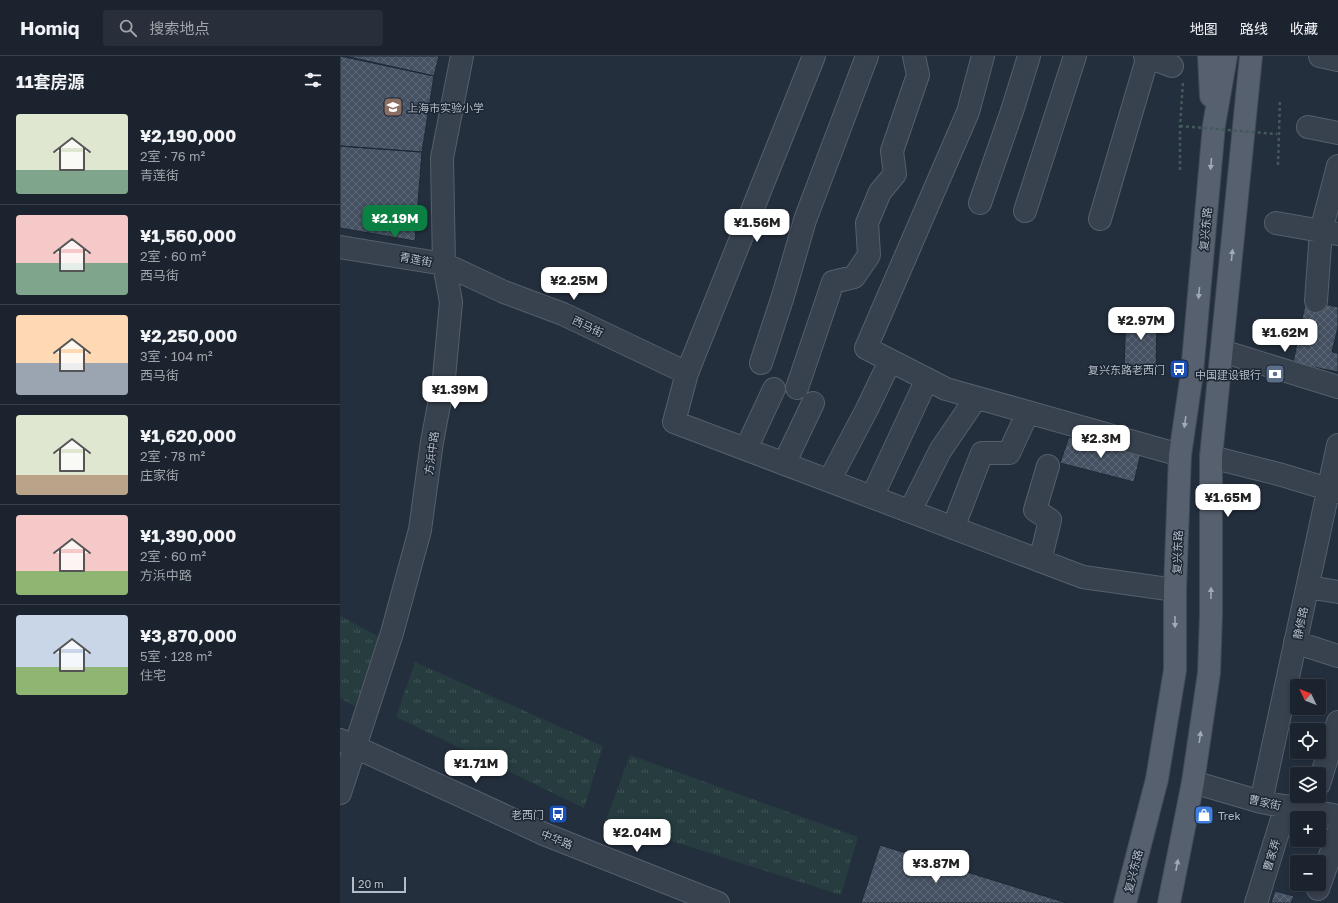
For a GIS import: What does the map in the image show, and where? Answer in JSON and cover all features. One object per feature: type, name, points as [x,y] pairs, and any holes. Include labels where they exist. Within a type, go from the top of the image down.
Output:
[{"type":"main road","name":"复兴东路","points":[[1209,56],[1214,125]]},
{"type":"main road","name":"复兴东路","points":[[1125,903],[1156,779],[1174,670],[1175,590],[1180,455],[1192,373],[1214,125],[1226,56]]},
{"type":"main road","points":[[1169,903],[1193,782],[1209,666],[1211,615],[1211,457],[1251,56]]},
{"type":"main road","points":[[1244,126],[1260,56]]},
{"type":"street","name":"方浜中路","points":[[340,793],[347,744],[392,633],[420,530],[432,442],[444,378],[451,302],[444,264],[442,158],[462,56]]},
{"type":"street","points":[[814,56],[687,373],[674,422],[1083,577],[1175,590]]},
{"type":"street","points":[[761,363],[784,296],[805,220],[867,56]]},
{"type":"street","points":[[797,388],[833,282],[854,277],[869,255],[867,223],[880,192],[895,174],[892,151],[918,75],[914,56]]},
{"type":"street","points":[[984,56],[968,112],[866,348],[946,389],[1180,455]]},
{"type":"street","points":[[980,203],[1013,108],[1029,56]]},
{"type":"street","points":[[1026,211],[1075,56]]},
{"type":"street","points":[[1100,219],[1147,56],[1172,66]]},
{"type":"street","points":[[1320,56],[1338,60]]},
{"type":"street","points":[[1308,127],[1338,133]]},
{"type":"street","points":[[1316,301],[1329,232],[1338,166]]},
{"type":"street","points":[[1276,223],[1329,232]]},
{"type":"street","name":"青莲街","points":[[340,247],[444,264]]},
{"type":"street","name":"西马街","points":[[444,264],[504,292],[563,314],[687,373]]},
{"type":"street","points":[[1222,351],[1338,387]]},
{"type":"street","points":[[829,481],[867,409],[890,360]]},
{"type":"street","points":[[872,497],[926,379]]},
{"type":"street","points":[[746,449],[774,389]]},
{"type":"street","points":[[910,511],[940,451],[976,398]]},
{"type":"street","points":[[784,464],[813,403]]},
{"type":"street","points":[[953,528],[982,453],[1009,454],[1028,412]]},
{"type":"street","name":"静修路","points":[[1261,802],[1308,587],[1333,491],[1338,444]]},
{"type":"street","points":[[1211,457],[1333,491]]},
{"type":"street","points":[[1040,561],[1050,520],[1035,510],[1048,466]]},
{"type":"street","points":[[1308,587],[1338,592]]},
{"type":"street","points":[[1296,642],[1338,656]]},
{"type":"street","points":[[1324,767],[1338,722]]},
{"type":"street","name":"中华路","points":[[347,744],[544,834],[718,903]]},
{"type":"street","name":"曹家街","points":[[1193,782],[1261,802],[1286,806],[1313,804],[1338,816]]},
{"type":"street","name":"曹家弄","points":[[1256,903],[1286,806]]},
{"type":"street","points":[[1326,867],[1338,833]]},
{"type":"path","points":[[1180,170],[1180,126],[1183,90]]},
{"type":"path","points":[[1278,164],[1277,134],[1280,100]]},
{"type":"path","points":[[1180,126],[1277,134]]},
{"type":"green space","points":[[340,616],[380,637],[355,706],[340,698]]},
{"type":"green space","points":[[415,662],[603,746],[584,808],[396,717]]},
{"type":"green space","points":[[630,755],[858,837],[841,895],[606,820]]},
{"type":"building","points":[[340,56],[434,76],[422,152],[340,146]]},
{"type":"building","points":[[345,56],[439,56],[434,76]]},
{"type":"building","points":[[340,146],[422,152],[415,241],[340,228]]},
{"type":"building","points":[[1306,300],[1338,307],[1338,327],[1332,352],[1338,353],[1338,372],[1293,363]]},
{"type":"building","points":[[1157,309],[1156,373],[1124,372],[1126,310]]},
{"type":"building","points":[[1069,437],[1141,453],[1134,482],[1060,463]]},
{"type":"building","points":[[880,845],[1067,903],[861,903]]},
{"type":"building","points":[[1275,891],[1294,896],[1291,903],[1271,903]]},
{"type":"place","name":"上海市实验小学","points":[[393,107]]},
{"type":"place","name":"复兴东路老西门","points":[[1179,369]]},
{"type":"place","name":"中国建设银行","points":[[1275,374]]},
{"type":"place","name":"老西门","points":[[558,814]]},
{"type":"place","name":"Trek","points":[[1204,815]]}]
